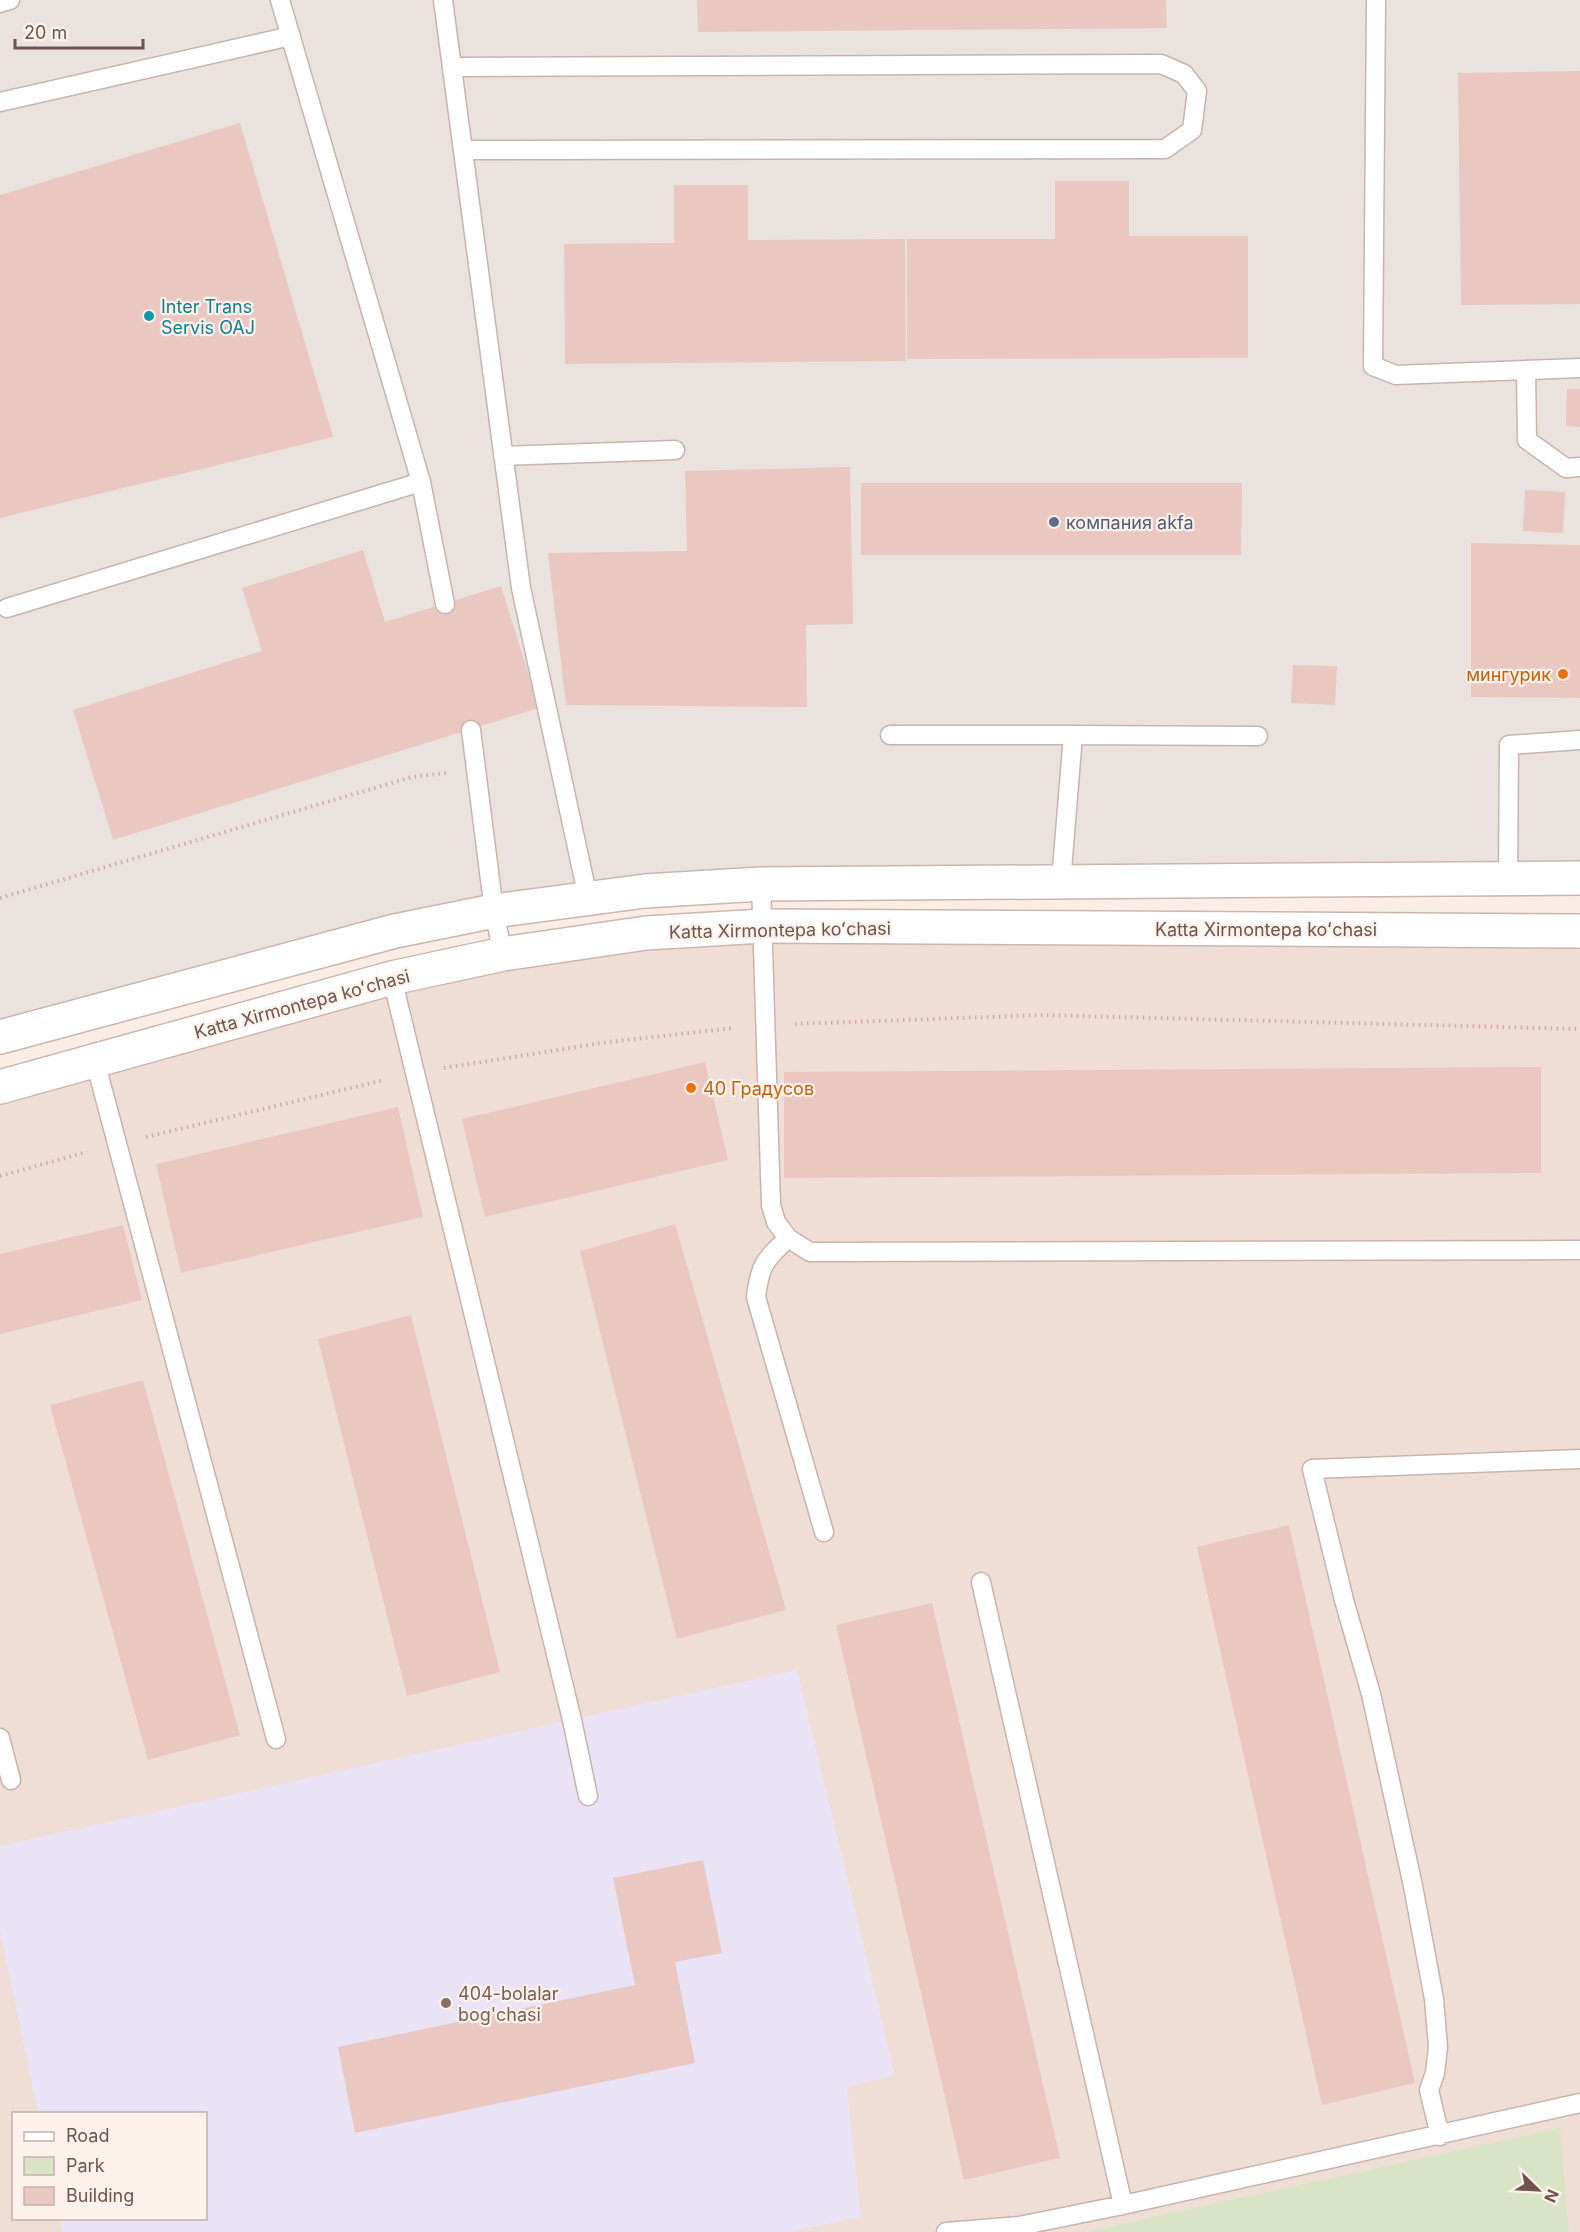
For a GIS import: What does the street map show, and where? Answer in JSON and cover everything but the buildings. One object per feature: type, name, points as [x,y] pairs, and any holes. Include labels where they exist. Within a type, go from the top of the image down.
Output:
[{"type":"main road","points":[[0,1037],[395,931],[494,911],[645,891],[761,884],[1580,878]]},
{"type":"main road","name":"Katta Xirmontepa koʻchasi","points":[[0,1087],[392,978],[503,954],[646,933],[763,926],[1580,931]]},
{"type":"lane","points":[[0,3],[10,0]]},
{"type":"lane","points":[[280,0],[421,482],[445,604]]},
{"type":"lane","points":[[443,0],[521,588],[588,898]]},
{"type":"lane","points":[[1376,0],[1373,366],[1396,375],[1580,368]]},
{"type":"lane","points":[[0,102],[291,36]]},
{"type":"lane","points":[[452,67],[1161,64],[1184,74],[1197,91],[1192,130],[1165,149],[463,150]]},
{"type":"lane","points":[[1526,370],[1527,440],[1566,468],[1580,467]]},
{"type":"lane","points":[[503,456],[675,450]]},
{"type":"lane","points":[[7,608],[421,482]]},
{"type":"lane","points":[[471,730],[494,911],[503,954]]},
{"type":"lane","points":[[890,735],[1258,736]]},
{"type":"lane","points":[[1061,882],[1073,735]]},
{"type":"lane","points":[[1508,880],[1509,745],[1580,740]]},
{"type":"lane","points":[[761,884],[771,1205],[776,1222],[788,1238],[810,1252],[1580,1250]]},
{"type":"lane","points":[[392,978],[570,1709],[588,1796]]},
{"type":"lane","points":[[95,1061],[276,1739]]},
{"type":"lane","points":[[788,1238],[765,1260],[758,1277],[756,1297],[824,1532]]},
{"type":"lane","points":[[1440,2136],[1429,2090],[1436,2073],[1438,2047],[1434,1999],[1413,1886],[1371,1694],[1344,1600],[1312,1469],[1580,1459]]},
{"type":"lane","points":[[981,1582],[1123,2205]]},
{"type":"lane","points":[[0,1738],[11,1780]]},
{"type":"lane","points":[[946,2232],[1019,2226],[1123,2205],[1580,2103]]},
{"type":"path","points":[[0,898],[412,777],[477,769]]},
{"type":"shaded area","points":[[0,0],[1580,0],[1580,878],[645,891],[0,1037]]},
{"type":"shaded area","points":[[1580,931],[1580,2232],[0,2232],[0,1087],[575,942]]},
{"type":"shaded area","name":"404-bolalar bog'chasi","points":[[797,1670],[895,2075],[847,2087],[861,2217],[789,2232],[62,2232],[59,2220],[207,2220],[207,2112],[38,2112],[0,1930],[0,1846]]},
{"type":"green space","points":[[1560,2128],[1569,2232],[1085,2232]]},
{"type":"place","name":"Inter Trans Servis OAJ","points":[[149,316]]},
{"type":"place","name":"компания akfa","points":[[1054,522]]},
{"type":"place","name":"мингурик","points":[[1563,674]]},
{"type":"place","name":"40 Градусов","points":[[691,1088]]},
{"type":"place","name":"404-bolalar bog'chasi","points":[[446,2003]]}]
